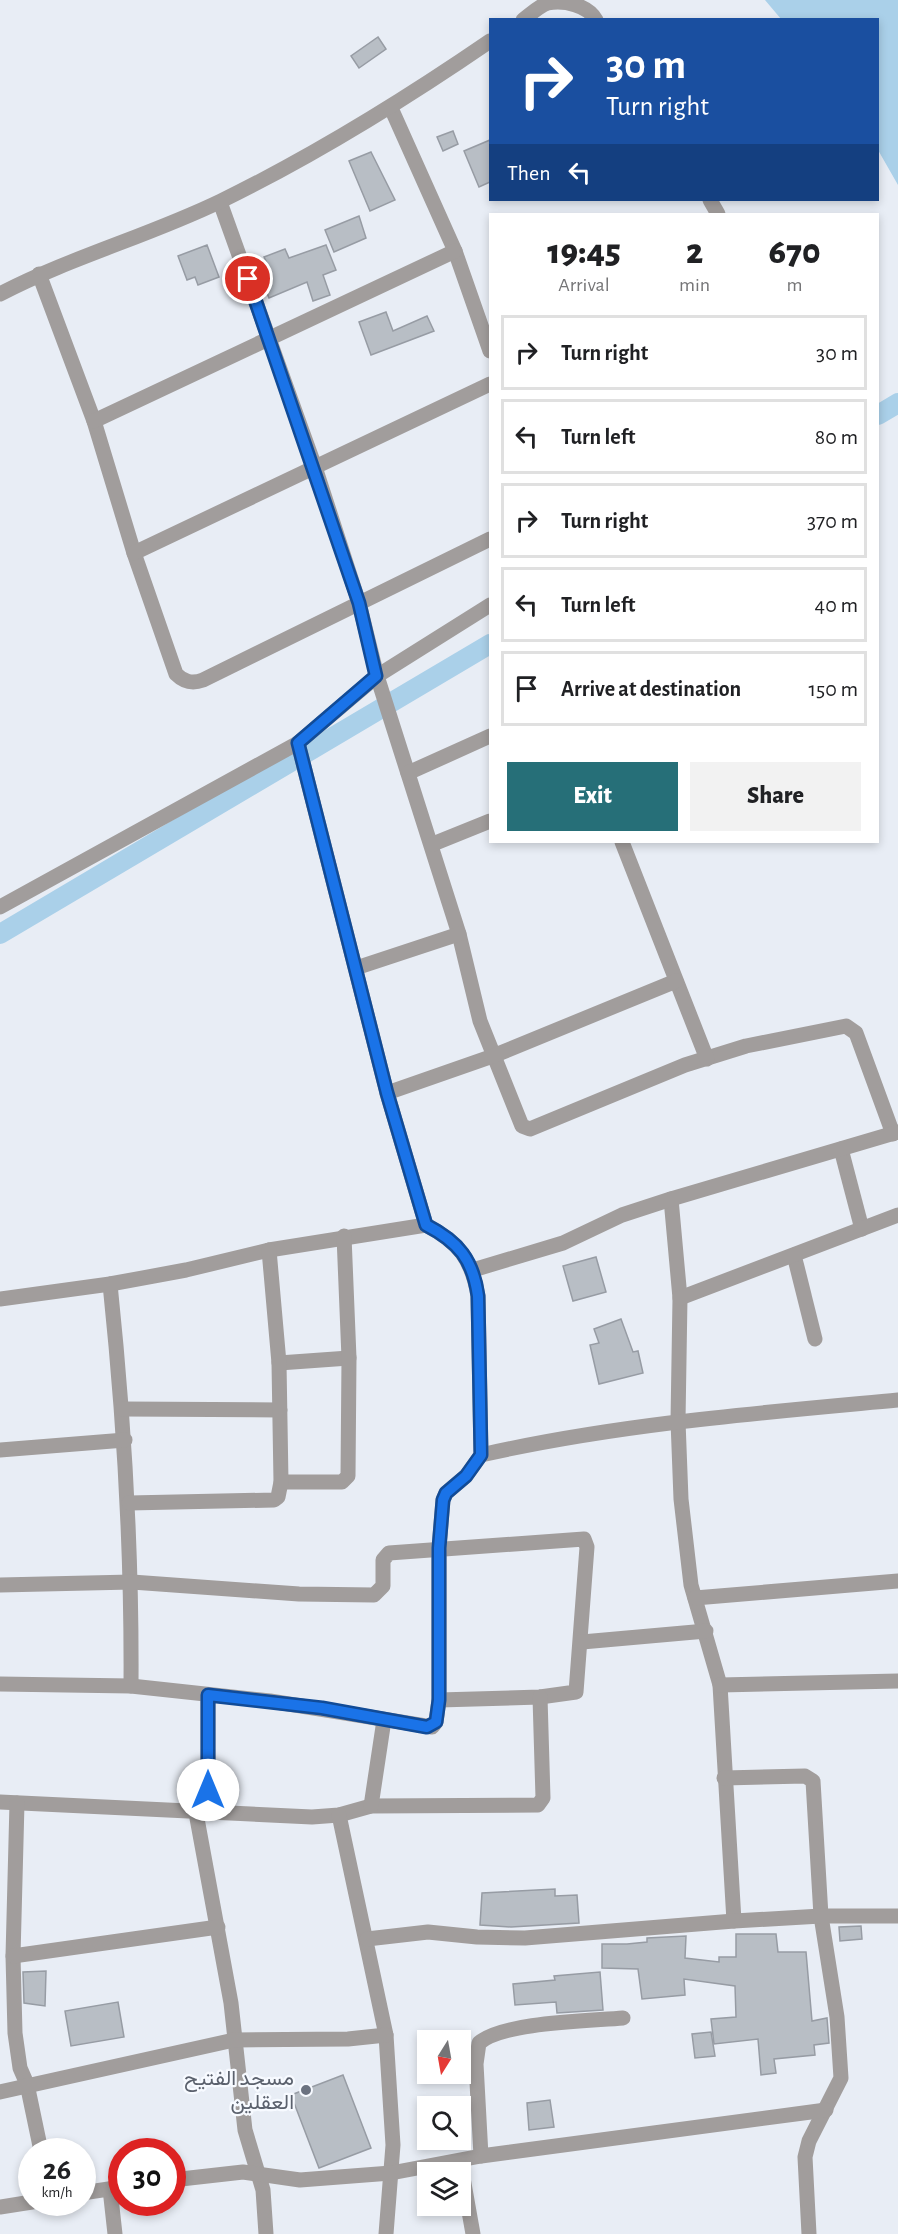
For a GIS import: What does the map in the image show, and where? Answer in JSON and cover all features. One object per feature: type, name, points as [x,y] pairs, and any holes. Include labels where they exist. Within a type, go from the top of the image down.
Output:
[{"type":"street","points":[[526,18],[547,3],[560,1],[583,6],[594,18]]},
{"type":"street","points":[[0,294],[39,274],[220,202],[391,108],[489,42]]},
{"type":"street","points":[[391,108],[455,251],[489,348]]},
{"type":"street","points":[[220,202],[315,467],[359,603],[376,676],[433,844],[459,934],[480,1021],[522,1126],[527,1129],[653,1077],[746,1046],[846,1026],[856,1034],[896,1133],[671,1199],[622,1215],[553,1247],[473,1270]]},
{"type":"street","points":[[94,421],[455,251]]},
{"type":"street","points":[[39,274],[94,421],[134,553],[176,674],[188,682],[203,681],[489,539]]},
{"type":"street","points":[[134,553],[489,384]]},
{"type":"street","points":[[0,907],[298,743],[376,676],[489,606]]},
{"type":"street","points":[[408,773],[489,736]]},
{"type":"street","points":[[298,743],[387,1093],[426,1225]]},
{"type":"street","points":[[433,844],[489,820]]},
{"type":"street","points":[[622,843],[707,1059]]},
{"type":"street","points":[[356,968],[459,934]]},
{"type":"street","points":[[387,1093],[493,1056],[676,981]]},
{"type":"street","points":[[841,1149],[862,1229]]},
{"type":"street","points":[[671,1199],[680,1298],[678,1420],[682,1517],[694,1598],[706,1631],[720,1685],[734,1921]]},
{"type":"street","points":[[680,1298],[898,1215]]},
{"type":"street","points":[[0,1299],[110,1284],[186,1270],[269,1250],[344,1236],[426,1225],[451,1241],[466,1256],[473,1270],[478,1296],[481,1455],[466,1476],[444,1496],[439,1548],[439,1700],[436,1722],[432,1726],[384,1720],[322,1708],[131,1686],[0,1684]]},
{"type":"street","points":[[281,1482],[342,1482],[346,1480],[349,1359],[344,1236]]},
{"type":"street","points":[[129,1503],[274,1500],[280,1494],[279,1363],[269,1250]]},
{"type":"street","points":[[794,1255],[815,1339]]},
{"type":"street","points":[[110,1284],[123,1409],[129,1503],[132,1582],[131,1686]]},
{"type":"street","points":[[279,1363],[349,1359]]},
{"type":"street","points":[[481,1455],[590,1433],[678,1420],[898,1400]]},
{"type":"street","points":[[123,1409],[280,1410]]},
{"type":"street","points":[[0,1450],[125,1440]]},
{"type":"street","points":[[0,1586],[132,1582],[299,1594],[374,1595],[381,1591],[385,1556],[439,1548],[584,1539],[587,1547],[582,1642],[576,1692],[540,1697],[439,1700]]},
{"type":"street","points":[[694,1598],[898,1581]]},
{"type":"street","points":[[582,1642],[706,1631]]},
{"type":"street","points":[[720,1685],[898,1681]]},
{"type":"street","points":[[208,1695],[202,1813],[231,2003],[245,2130],[259,2174],[266,2209],[266,2234]]},
{"type":"street","points":[[0,1802],[312,1817],[339,1815],[371,1806],[538,1805],[543,1798],[540,1697]]},
{"type":"street","points":[[371,1806],[384,1720]]},
{"type":"street","points":[[724,1778],[805,1776],[813,1781],[821,1916],[837,2017],[841,2078],[809,2141],[805,2157],[809,2234]]},
{"type":"street","points":[[17,1803],[13,1956],[7,1979],[16,2052],[27,2084],[38,2138]]},
{"type":"street","points":[[339,1815],[386,2035],[392,2120],[386,2234]]},
{"type":"street","points":[[366,1939],[428,1932],[477,1938],[525,1938],[734,1921],[821,1916],[898,1916]]},
{"type":"street","points":[[13,1956],[218,1927]]},
{"type":"street","points":[[481,2156],[476,2064],[479,2043],[486,2037],[505,2030],[623,2018]]},
{"type":"street","points":[[0,2092],[27,2084],[234,2040],[386,2035]]},
{"type":"street","points":[[186,2178],[224,2173],[259,2174],[300,2180],[391,2173],[481,2156],[826,2110]]},
{"type":"street","points":[[460,2161],[473,2234]]},
{"type":"street","points":[[0,2206],[18,2204]]},
{"type":"street","points":[[115,2216],[115,2234]]},
{"type":"water","points":[[765,0],[898,0],[898,185],[879,152],[879,18],[780,18]]},
{"type":"building","points":[[378,37],[386,49],[359,68],[351,56]]},
{"type":"building","points":[[453,131],[458,144],[443,151],[437,137]]},
{"type":"building","points":[[489,140],[489,182],[479,187],[464,151]]},
{"type":"building","points":[[371,152],[395,200],[370,211],[349,161]]},
{"type":"building","points":[[359,216],[366,238],[334,252],[325,230]]},
{"type":"building","points":[[207,245],[219,277],[198,285],[195,277],[187,280],[178,256]]},
{"type":"building","points":[[326,245],[336,270],[323,275],[330,295],[313,301],[307,282],[269,298],[256,265],[266,261],[264,257],[285,249],[289,258]]},
{"type":"building","points":[[386,312],[393,331],[427,316],[434,331],[371,355],[359,322]]},
{"type":"building","points":[[596,1257],[606,1292],[573,1301],[563,1266]]},
{"type":"building","points":[[621,1319],[633,1352],[638,1351],[643,1373],[599,1384],[590,1345],[599,1343],[594,1329]]},
{"type":"building","points":[[555,1889],[555,1896],[577,1895],[579,1923],[511,1927],[480,1925],[482,1893]]},
{"type":"building","points":[[861,1926],[862,1939],[840,1941],[839,1927]]},
{"type":"building","points":[[736,1934],[776,1934],[778,1952],[806,1952],[812,2021],[827,2018],[829,2043],[814,2045],[815,2055],[774,2059],[776,2073],[761,2075],[758,2039],[714,2044],[711,2019],[736,2017],[735,1986],[684,1979],[685,1995],[642,1999],[638,1969],[602,1968],[602,1944],[627,1944],[647,1942],[647,1938],[686,1936],[685,1958],[719,1962],[719,1957],[736,1957]]},
{"type":"building","points":[[46,1971],[45,2006],[24,2003],[23,1972]]},
{"type":"building","points":[[600,1972],[603,2010],[557,2013],[556,2002],[515,2005],[513,1984],[555,1980],[554,1976]]},
{"type":"building","points":[[118,2002],[124,2037],[71,2046],[65,2011]]},
{"type":"building","points":[[711,2032],[715,2056],[695,2058],[692,2034]]},
{"type":"building","points":[[343,2075],[371,2148],[319,2168],[291,2095]]},
{"type":"building","points":[[550,2100],[554,2127],[529,2130],[527,2103]]},
{"type":"waterway","points":[[879,414],[898,403]]},
{"type":"waterway","points":[[0,934],[489,645]]},
{"type":"place","name":"مسجد الفتيح العقلين","points":[[306,2090]]},
{"type":"route","points":[[208,1790],[208,1695],[322,1708],[427,1727],[436,1722],[439,1700],[439,1537],[443,1500],[446,1493],[466,1476],[481,1455],[478,1296],[473,1270],[466,1256],[451,1241],[426,1225],[387,1093],[298,743],[301,738],[376,676],[359,603],[315,467],[248,279]]}]
